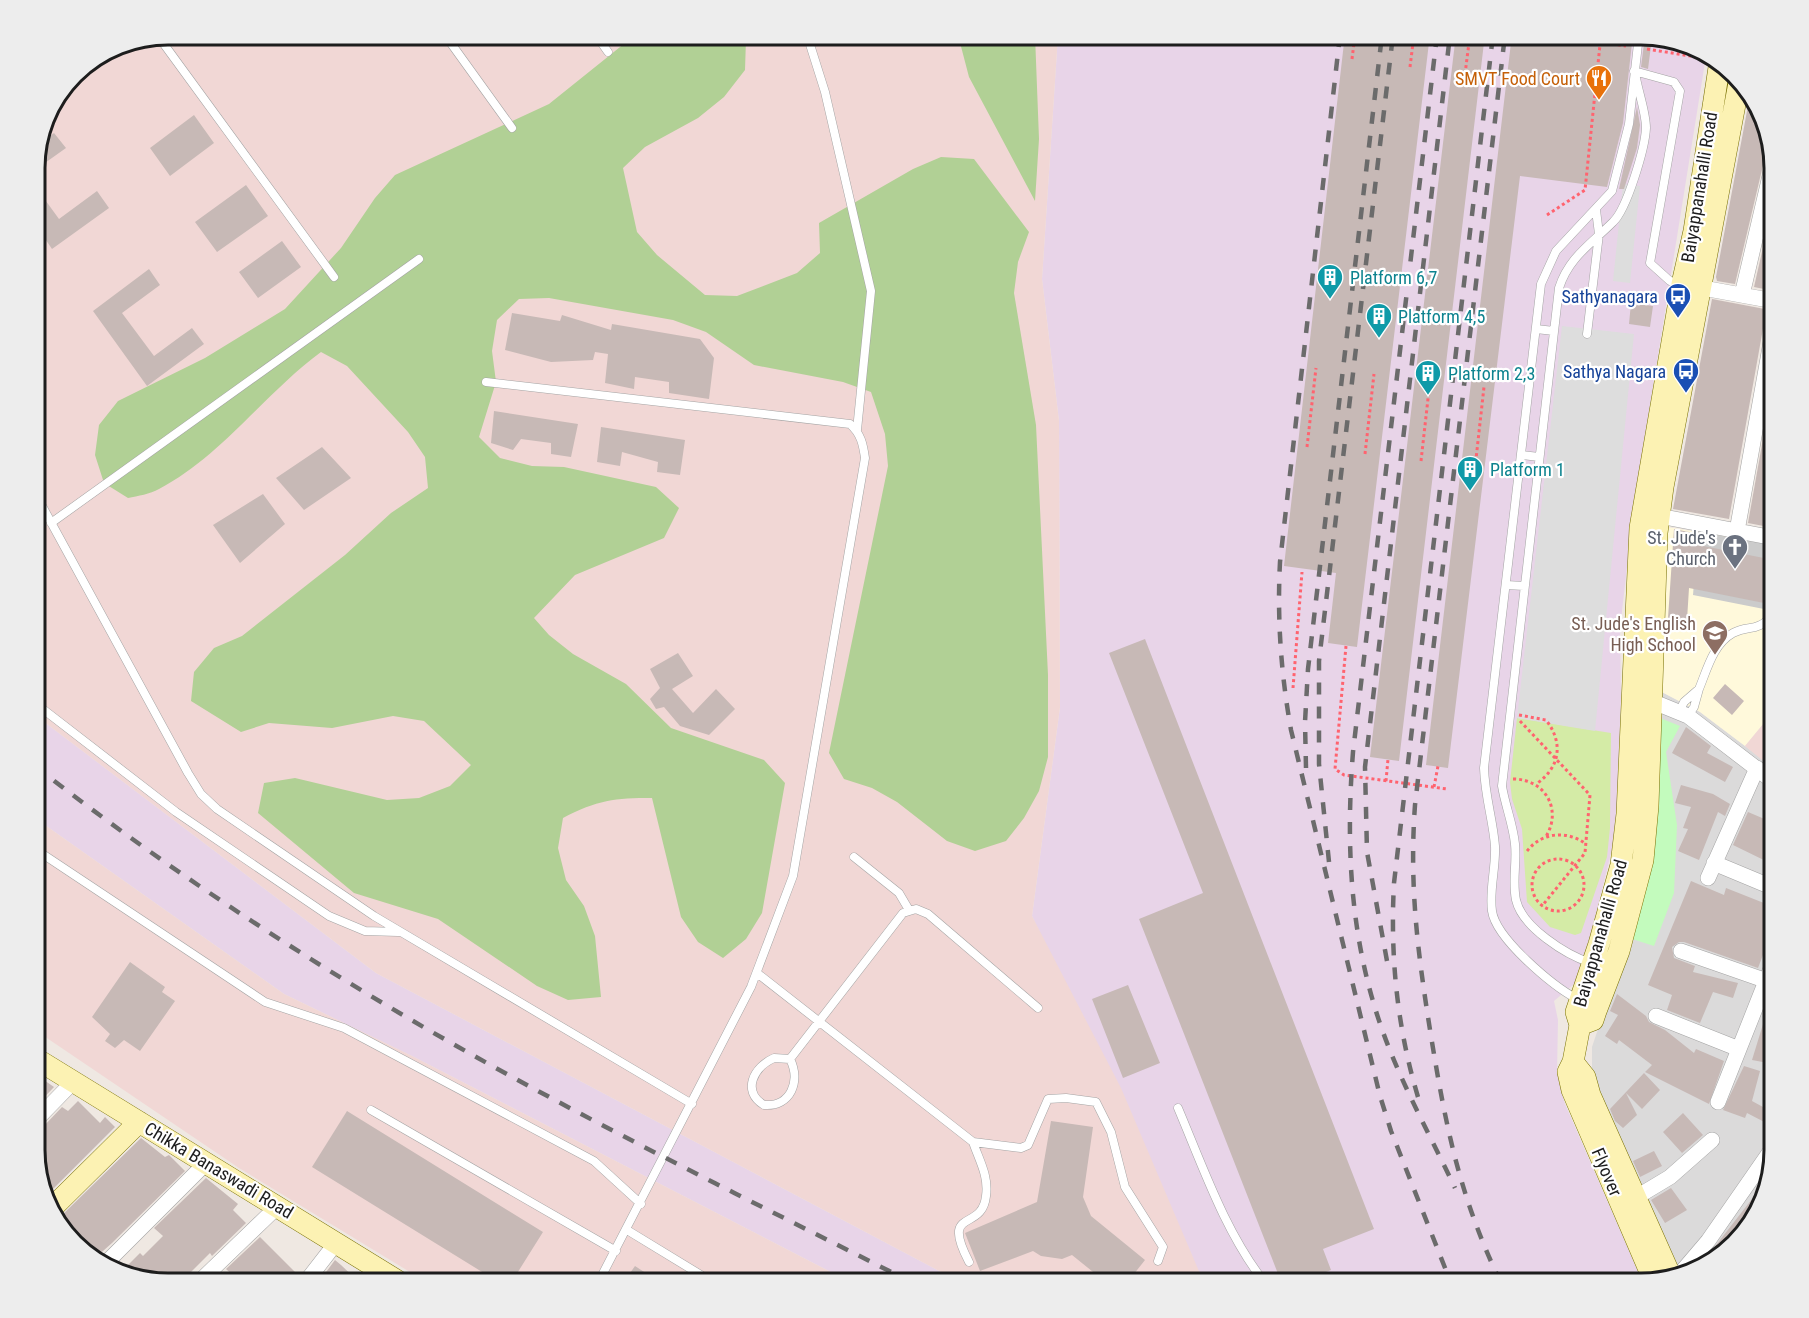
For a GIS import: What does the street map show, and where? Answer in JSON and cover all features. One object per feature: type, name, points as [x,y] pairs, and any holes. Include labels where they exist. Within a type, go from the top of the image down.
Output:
[{"type":"street","name":"Baiyappanahalli Road","points":[[1641,698],[1659,516],[1690,286],[1694,231],[1713,68]]},
{"type":"street","name":"Baiyappanahalli Road","points":[[1571,1072],[1580,1025],[1593,1020],[1588,1006],[1643,860],[1648,806],[1641,698],[1640,528],[1690,286],[1737,91]]},
{"type":"street","points":[[1742,295],[1764,201]]},
{"type":"street","points":[[1690,286],[1764,299]]},
{"type":"street","points":[[1737,531],[1764,381]]},
{"type":"street","points":[[1659,516],[1764,536]]},
{"type":"street","points":[[1641,698],[1683,714],[1764,774]]},
{"type":"street","points":[[1708,878],[1756,768]]},
{"type":"street","points":[[1714,863],[1764,884]]},
{"type":"street","points":[[1681,951],[1764,980]]},
{"type":"street","points":[[1718,1102],[1764,988]]},
{"type":"street","points":[[1656,1016],[1739,1049]]},
{"type":"street","name":"Chikka Banaswadi Road","points":[[45,1064],[207,1162],[384,1273]]},
{"type":"street","points":[[1571,1072],[1585,1077],[1668,1270]]},
{"type":"street","name":"Flyover","points":[[1571,1072],[1651,1273]]},
{"type":"street","points":[[45,1110],[73,1082]]},
{"type":"street","points":[[57,1202],[139,1122]]},
{"type":"street","points":[[1635,1198],[1670,1177],[1712,1140]]},
{"type":"street","points":[[1690,1263],[1708,1241],[1763,1161]]},
{"type":"street","points":[[110,1259],[207,1162]]},
{"type":"street","points":[[209,1273],[278,1206]]},
{"type":"street","points":[[313,1273],[336,1243]]},
{"type":"lane","points":[[165,45],[334,277]]},
{"type":"lane","points":[[453,45],[512,128]]},
{"type":"lane","points":[[603,45],[608,52]]},
{"type":"lane","points":[[604,1273],[757,973],[793,876],[865,458],[857,430],[871,291],[825,92],[810,45]]},
{"type":"lane","points":[[1588,1006],[1515,949],[1504,938],[1492,915],[1495,845],[1485,794],[1484,768],[1541,284],[1549,262],[1556,251],[1612,191],[1629,124],[1638,45]]},
{"type":"lane","points":[[1602,967],[1574,956],[1536,930],[1520,912],[1515,887],[1515,845],[1502,782],[1559,288],[1565,273],[1584,246],[1622,213],[1627,201],[1646,128],[1634,71]]},
{"type":"lane","points":[[1634,71],[1674,82],[1680,91],[1650,263],[1670,281],[1690,286]]},
{"type":"lane","points":[[1587,334],[1599,234],[1596,210]]},
{"type":"lane","points":[[51,523],[418,259]]},
{"type":"lane","points":[[1536,329],[1554,331]]},
{"type":"lane","points":[[486,382],[840,422],[850,424],[857,430]]},
{"type":"lane","points":[[1521,455],[1539,457]]},
{"type":"lane","points":[[45,512],[201,794],[217,809],[400,932],[692,1104]]},
{"type":"lane","points":[[1506,585],[1524,586]]},
{"type":"lane","points":[[1683,714],[1684,702],[1699,689],[1714,651],[1734,632],[1758,628],[1764,623]]},
{"type":"lane","points":[[45,711],[176,812],[329,916],[365,931],[400,932]]},
{"type":"lane","points":[[45,856],[265,1002],[344,1028],[594,1161],[641,1204]]},
{"type":"lane","points":[[854,857],[899,893],[909,910]]},
{"type":"lane","points":[[790,1059],[903,913],[909,910],[928,914],[1038,1008]]},
{"type":"lane","points":[[757,973],[819,1019],[973,1142],[985,1172],[986,1196],[983,1208],[962,1224],[957,1233],[957,1239],[969,1262]]},
{"type":"lane","points":[[774,1058],[790,1059],[796,1073],[791,1092],[777,1105],[764,1105],[756,1100],[750,1086],[757,1069],[774,1058]]},
{"type":"lane","points":[[973,1142],[1021,1148],[1028,1145],[1048,1099],[1065,1098],[1096,1102],[1111,1132],[1125,1187],[1162,1247],[1163,1253],[1158,1261]]},
{"type":"lane","points":[[1178,1108],[1211,1187],[1244,1253],[1258,1273]]},
{"type":"lane","points":[[371,1110],[616,1251]]},
{"type":"lane","points":[[627,1230],[697,1273]]},
{"type":"path","points":[[1352,59],[1354,45]]},
{"type":"path","points":[[1410,67],[1413,45]]},
{"type":"path","points":[[1465,74],[1469,45]]},
{"type":"path","points":[[1547,215],[1585,190],[1600,45]]},
{"type":"path","points":[[1655,51],[1693,57]]},
{"type":"path","points":[[1307,447],[1316,368]]},
{"type":"path","points":[[1365,454],[1374,374]]},
{"type":"path","points":[[1421,461],[1430,381]]},
{"type":"path","points":[[1475,468],[1484,387]]},
{"type":"path","points":[[1293,688],[1302,572]]},
{"type":"path","points":[[1346,646],[1335,769],[1344,775],[1447,789]]},
{"type":"path","points":[[1536,784],[1548,775],[1557,760],[1555,734],[1546,720],[1513,714],[1557,760],[1590,795],[1585,853],[1542,906]]},
{"type":"path","points":[[1386,781],[1388,759]]},
{"type":"path","points":[[1434,787],[1438,766]]},
{"type":"path","points":[[1502,782],[1520,779],[1536,784],[1547,795],[1553,812],[1552,824],[1545,838],[1526,852]]},
{"type":"path","points":[[1545,838],[1569,835],[1586,844]]},
{"type":"path","points":[[1554,859],[1575,866],[1583,880],[1579,901],[1561,911],[1542,906],[1533,893],[1532,878],[1535,871],[1541,865],[1554,859]]},
{"type":"shaded area","points":[[160,45],[1057,45],[1042,279],[1059,421],[1060,707],[1032,916],[1121,1088],[1200,1273],[943,1273],[376,973],[45,723],[45,160],[49,136],[58,113],[75,87],[87,75],[121,54]]},
{"type":"shaded area","points":[[1057,45],[1641,45],[1665,47],[1705,62],[1634,505],[1620,629],[1621,698],[1616,833],[1580,979],[1554,1001],[1558,1020],[1557,1073],[1565,1104],[1639,1273],[1199,1273],[1032,916],[1060,707],[1059,421],[1042,279]]},
{"type":"shaded area","points":[[1623,184],[1640,186],[1630,283],[1613,281]]},
{"type":"shaded area","points":[[1562,326],[1634,334],[1595,731],[1517,718]]},
{"type":"shaded area","name":"St. Jude's English High School","points":[[1667,527],[1764,543],[1764,723],[1745,746],[1700,712],[1656,689]]},
{"type":"shaded area","name":"St. Jude's Church","points":[[1698,532],[1764,543],[1764,609],[1693,595]]},
{"type":"shaded area","points":[[1656,689],[1700,712],[1764,760],[1764,1150],[1762,1174],[1748,1212],[1728,1237],[1703,1257],[1671,1269],[1592,1083],[1592,1047],[1643,895],[1656,840]]},
{"type":"shaded area","points":[[45,723],[376,973],[943,1273],[833,1273],[412,1056],[284,994],[45,825]]},
{"type":"shaded area","points":[[1764,723],[1764,762],[1745,746]]},
{"type":"shaded area","points":[[45,825],[284,994],[412,1056],[833,1273],[412,1273],[239,1168],[45,1037]]},
{"type":"green space","points":[[623,45],[746,45],[745,70],[724,97],[698,118],[645,147],[623,168],[637,232],[657,255],[705,295],[737,296],[797,273],[820,253],[819,223],[913,169],[941,157],[974,159],[1029,232],[1018,262],[1014,293],[1036,425],[1048,675],[1048,757],[1039,791],[1024,818],[1006,841],[975,851],[947,841],[897,802],[872,788],[844,779],[829,753],[888,466],[885,434],[871,392],[843,382],[754,365],[706,332],[673,320],[549,298],[519,299],[497,320],[492,351],[496,382],[479,437],[500,458],[532,466],[564,467],[656,487],[679,508],[664,538],[575,575],[534,618],[549,635],[573,654],[626,684],[671,728],[764,760],[785,783],[762,913],[746,939],[723,958],[698,942],[681,917],[652,798],[606,801],[563,818],[558,848],[566,880],[584,906],[595,936],[601,997],[568,1000],[537,986],[438,919],[354,893],[258,813],[264,783],[295,778],[387,800],[419,798],[450,786],[471,765],[424,721],[393,716],[332,728],[269,723],[241,732],[191,701],[194,672],[214,648],[242,636],[345,555],[391,513],[428,488],[425,457],[408,432],[347,366],[321,352],[281,386],[203,460],[155,491],[128,498],[104,483],[95,455],[99,425],[118,401],[205,358],[285,309],[341,248],[375,198],[395,175],[549,104]]},
{"type":"green space","points":[[961,45],[1035,45],[1039,139],[1035,201],[969,77]]},
{"type":"green space","points":[[1655,716],[1680,726],[1666,752],[1677,825],[1674,893],[1654,946],[1629,938],[1656,840]]},
{"type":"green space","points":[[1517,718],[1611,733],[1610,828],[1607,857],[1581,933],[1575,935],[1550,927],[1527,902],[1522,829],[1512,799],[1510,782]]},
{"type":"building","points":[[1344,45],[1429,45],[1357,647],[1328,643],[1336,573],[1284,566]]},
{"type":"building","name":"Platform 2,3","points":[[1455,45],[1484,45],[1399,761],[1370,757]]},
{"type":"building","points":[[1511,45],[1632,45],[1623,123],[1607,187],[1520,176],[1448,768],[1426,765]]},
{"type":"building","points":[[1644,45],[1651,46],[1648,69],[1641,67]]},
{"type":"building","points":[[1748,106],[1762,144],[1764,162],[1735,284],[1717,281]]},
{"type":"building","points":[[1637,107],[1640,125],[1637,148],[1624,189],[1619,189]]},
{"type":"building","points":[[194,115],[214,143],[170,176],[150,148]]},
{"type":"building","points":[[54,133],[66,148],[45,163],[46,152],[49,137]]},
{"type":"building","points":[[246,185],[268,216],[217,252],[195,222]]},
{"type":"building","points":[[97,191],[109,208],[52,249],[45,239],[45,200],[59,219]]},
{"type":"building","points":[[282,241],[301,267],[258,298],[239,272]]},
{"type":"building","points":[[1764,243],[1764,289],[1754,287]]},
{"type":"building","points":[[149,269],[160,285],[122,313],[154,356],[192,328],[204,344],[147,386],[93,311]]},
{"type":"building","points":[[1712,299],[1764,309],[1764,323],[1729,519],[1673,509]]},
{"type":"building","points":[[1631,303],[1653,306],[1650,327],[1629,324]]},
{"type":"building","points":[[512,313],[560,321],[562,315],[611,330],[612,324],[700,339],[714,358],[709,399],[669,393],[669,382],[635,377],[634,389],[605,383],[608,354],[595,352],[593,360],[551,362],[505,350]]},
{"type":"building","points":[[494,411],[578,424],[571,457],[551,454],[551,443],[521,439],[513,450],[491,443]]},
{"type":"building","points":[[601,427],[685,440],[680,475],[657,472],[658,462],[622,452],[620,466],[597,462]]},
{"type":"building","points":[[1764,433],[1764,526],[1748,523]]},
{"type":"building","points":[[322,447],[351,478],[304,510],[276,478]]},
{"type":"building","points":[[263,494],[285,524],[240,563],[213,525]]},
{"type":"building","name":"St. Jude's Church","points":[[1674,529],[1694,533],[1693,544],[1764,558],[1764,603],[1689,588],[1687,620],[1668,618]]},
{"type":"building","points":[[1145,639],[1374,1229],[1323,1249],[1331,1270],[1324,1273],[1278,1273],[1139,919],[1203,893],[1109,653]]},
{"type":"building","points":[[678,653],[693,676],[672,689],[693,713],[716,689],[735,709],[709,735],[680,726],[664,707],[656,709],[650,699],[660,688],[650,669]]},
{"type":"building","points":[[1725,684],[1744,701],[1732,715],[1713,698]]},
{"type":"building","points":[[1686,727],[1711,746],[1707,753],[1733,767],[1725,782],[1672,753]]},
{"type":"building","points":[[1681,785],[1713,794],[1730,804],[1725,816],[1718,812],[1699,860],[1678,851],[1688,829],[1683,828],[1691,807],[1675,803]]},
{"type":"building","points":[[1748,812],[1764,819],[1764,860],[1733,845]]},
{"type":"building","points":[[1691,881],[1724,895],[1726,888],[1764,903],[1764,952],[1758,968],[1684,942],[1679,942],[1672,947],[1674,958],[1695,966],[1693,972],[1738,983],[1733,998],[1713,992],[1700,1023],[1667,1010],[1672,995],[1648,985]]},
{"type":"building","points":[[130,962],[165,987],[162,992],[175,1001],[140,1051],[124,1040],[115,1048],[105,1041],[110,1034],[92,1017]]},
{"type":"building","points":[[1128,985],[1160,1063],[1123,1078],[1092,999]]},
{"type":"building","points":[[1617,994],[1646,1016],[1649,1022],[1665,1030],[1694,1053],[1696,1049],[1724,1061],[1709,1104],[1645,1072],[1652,1065],[1619,1040],[1617,1044],[1605,1036],[1618,1015],[1610,1011]]},
{"type":"building","points":[[1764,1021],[1764,1062],[1752,1060]]},
{"type":"building","points":[[1744,1066],[1760,1071],[1752,1101],[1764,1108],[1764,1122],[1747,1113],[1745,1118],[1723,1110]]},
{"type":"building","points":[[1644,1073],[1660,1090],[1642,1109],[1626,1093],[1637,1115],[1623,1128],[1615,1121],[1610,1109]]},
{"type":"building","points":[[45,1081],[54,1087],[45,1096]]},
{"type":"building","points":[[78,1101],[100,1123],[105,1117],[115,1127],[52,1190],[45,1158],[45,1125],[62,1107],[68,1111]]},
{"type":"building","points":[[347,1111],[543,1232],[517,1273],[484,1273],[312,1167]]},
{"type":"building","points":[[1683,1113],[1703,1135],[1682,1153],[1663,1132]]},
{"type":"building","points":[[1051,1121],[1093,1127],[1083,1197],[1091,1216],[1145,1260],[1135,1273],[1094,1273],[1072,1255],[1062,1259],[1041,1256],[1033,1251],[980,1271],[965,1233],[1037,1202]]},
{"type":"building","points":[[141,1138],[165,1157],[169,1155],[185,1171],[101,1253],[81,1237],[63,1214]]},
{"type":"building","points":[[1654,1151],[1662,1166],[1640,1177],[1633,1161]]},
{"type":"building","points":[[206,1178],[238,1204],[233,1210],[246,1223],[212,1256],[210,1253],[190,1273],[160,1273],[127,1266],[140,1253],[143,1256],[163,1236],[154,1228]]},
{"type":"building","points":[[1671,1188],[1687,1210],[1665,1223],[1651,1200]]},
{"type":"building","points":[[1755,1195],[1748,1212],[1739,1225],[1711,1251]]},
{"type":"building","points":[[260,1237],[295,1272],[230,1273],[226,1269]]},
{"type":"building","points":[[335,1260],[349,1273],[325,1273]]},
{"type":"building","points":[[635,1266],[646,1273],[630,1273]]},
{"type":"railway","points":[[1339,45],[1280,562],[1282,667],[1291,730],[1380,1096],[1391,1131],[1447,1273]]},
{"type":"railway","points":[[1306,768],[1305,722],[1308,669],[1381,45]]},
{"type":"railway","points":[[1329,862],[1319,764],[1319,661],[1392,45]]},
{"type":"railway","points":[[1436,45],[1353,752],[1350,828],[1351,865],[1359,939],[1376,1012],[1404,1084],[1455,1188]]},
{"type":"railway","points":[[1387,961],[1367,852],[1365,767],[1449,45]]},
{"type":"railway","points":[[1418,1097],[1400,1018],[1394,964],[1394,883],[1492,45]]},
{"type":"railway","points":[[1496,1273],[1475,1221],[1456,1162],[1437,1070],[1422,977],[1416,921],[1413,835],[1504,45]]},
{"type":"railway","points":[[45,774],[135,841],[291,947],[453,1044],[739,1196],[893,1273]]},
{"type":"place","name":"SMVT Food Court","points":[[1599,101]]},
{"type":"place","name":"Platform 6,7","points":[[1330,300]]},
{"type":"place","name":"Sathyanagara","points":[[1678,319]]},
{"type":"place","name":"Platform 4,5","points":[[1379,339]]},
{"type":"place","name":"Sathya Nagara","points":[[1686,394]]},
{"type":"place","name":"Platform 2,3","points":[[1428,396]]},
{"type":"place","name":"Platform 1","points":[[1470,492]]},
{"type":"place","name":"St. Jude's Church","points":[[1735,570]]},
{"type":"place","name":"St. Jude's English High School","points":[[1715,656]]}]
